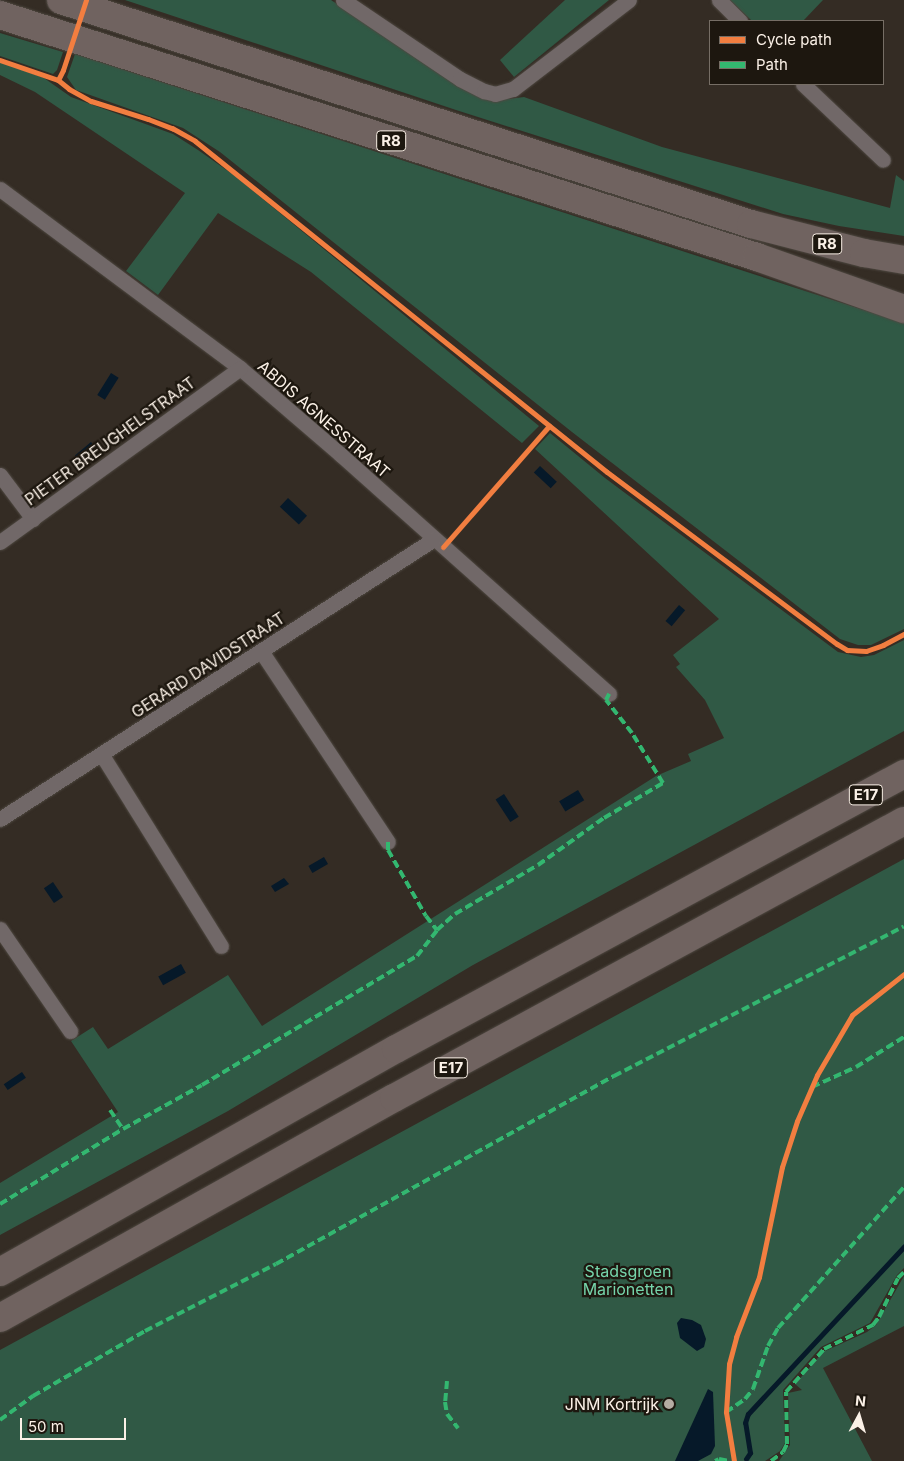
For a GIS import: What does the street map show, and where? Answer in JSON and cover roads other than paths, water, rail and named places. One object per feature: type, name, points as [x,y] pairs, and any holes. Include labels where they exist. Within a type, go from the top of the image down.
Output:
[{"type":"highway","name":"R8","points":[[61,0],[750,224],[836,246],[904,260]]},
{"type":"highway","name":"R8","points":[[0,15],[757,257],[904,288]]},
{"type":"highway","points":[[757,257],[904,308]]},
{"type":"highway","points":[[828,815],[904,763]]},
{"type":"highway","name":"E17","points":[[0,1272],[396,1049],[904,774]]},
{"type":"highway","name":"E17","points":[[0,1318],[403,1094],[904,821]]},
{"type":"street","points":[[343,0],[460,79],[495,94],[513,89],[629,0]]},
{"type":"street","points":[[719,0],[739,20]]},
{"type":"street","points":[[804,85],[883,160]]},
{"type":"street","name":"ABDIS AGNESSTRAAT","points":[[0,189],[240,368],[609,694]]},
{"type":"street","name":"PIETER BREUGHELSTRAAT","points":[[0,542],[240,368]]},
{"type":"street","points":[[0,476],[33,519]]},
{"type":"street","name":"GERARD DAVIDSTRAAT","points":[[0,819],[102,755],[434,539]]},
{"type":"street","points":[[261,651],[388,842]]},
{"type":"street","points":[[102,755],[221,946]]},
{"type":"street","points":[[0,929],[70,1031]]},
{"type":"water","points":[[111,373],[119,378],[105,400],[97,395]]},
{"type":"water","points":[[91,442],[96,448],[80,462],[75,455]]},
{"type":"water","points":[[540,466],[557,482],[551,488],[534,473]]},
{"type":"water","points":[[288,498],[307,516],[299,525],[280,507]]},
{"type":"water","points":[[679,605],[685,610],[672,626],[666,621]]},
{"type":"water","points":[[578,790],[584,800],[565,812],[559,801]]},
{"type":"water","points":[[504,794],[519,817],[510,822],[496,799]]},
{"type":"water","points":[[324,857],[328,864],[312,873],[308,866]]},
{"type":"water","points":[[284,878],[289,884],[275,892],[271,886]]},
{"type":"water","points":[[53,882],[63,897],[54,903],[44,888]]},
{"type":"water","points":[[181,964],[186,973],[163,985],[158,977]]},
{"type":"water","points":[[22,1072],[26,1078],[8,1090],[4,1084]]},
{"type":"water","points":[[681,1318],[692,1320],[701,1325],[706,1339],[704,1347],[697,1351],[680,1338],[677,1323]]},
{"type":"water","points":[[708,1389],[713,1392],[715,1446],[711,1454],[698,1461],[675,1461]]},
{"type":"waterway","points":[[746,1459],[750,1453],[745,1423],[748,1414],[904,1247]]},
{"type":"place","name":"JNM Kortrijk","points":[[669,1404]]},
{"type":"park label","name":"Stadsgroen Marionetten","points":[[628,1280]]}]
